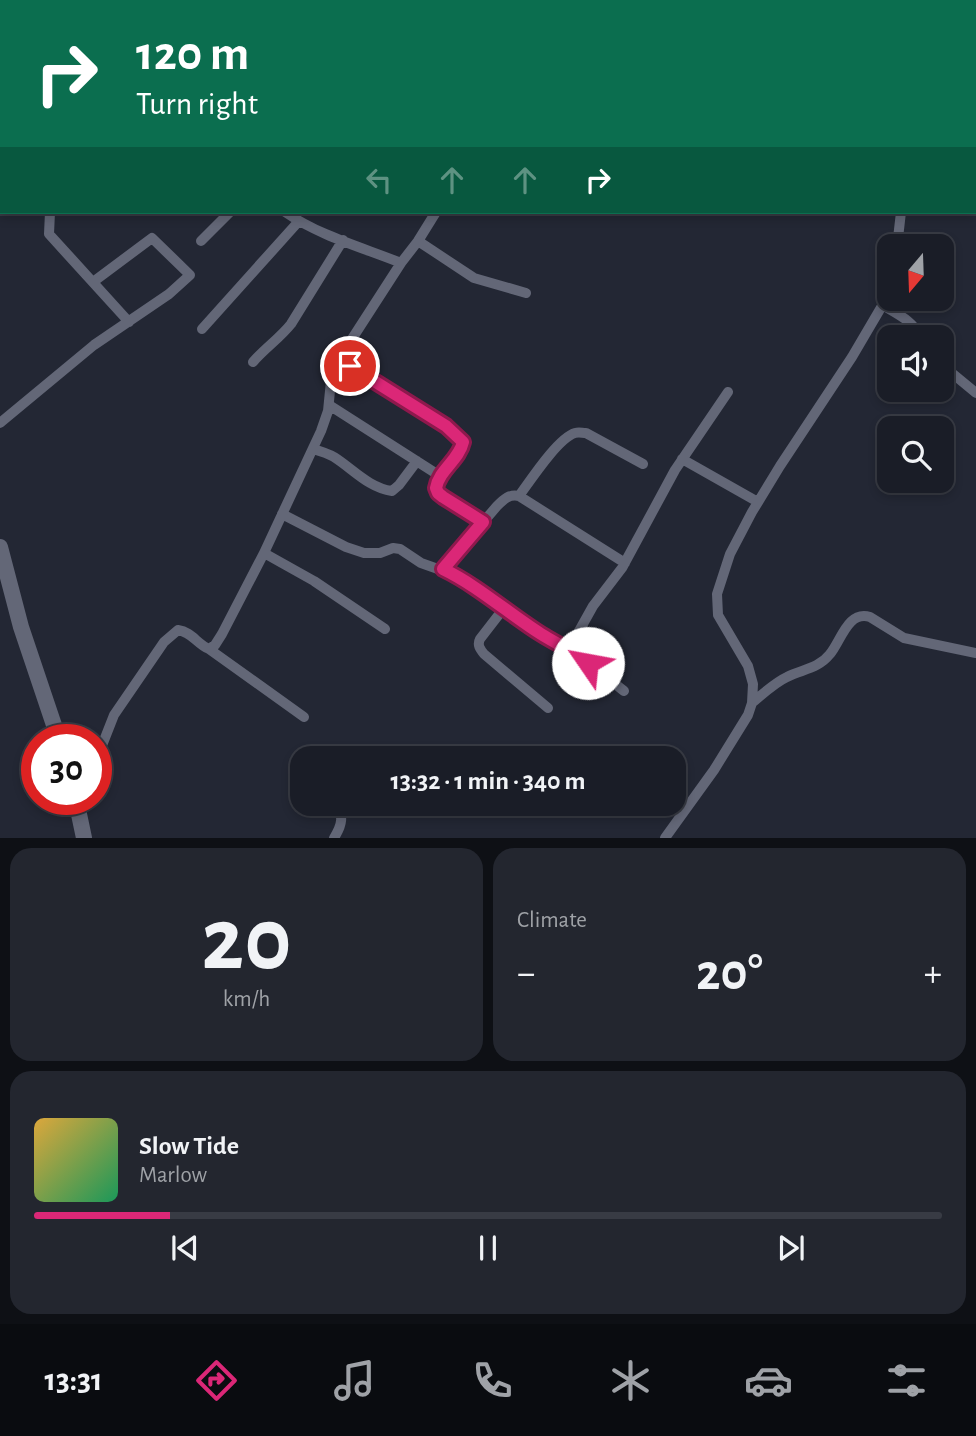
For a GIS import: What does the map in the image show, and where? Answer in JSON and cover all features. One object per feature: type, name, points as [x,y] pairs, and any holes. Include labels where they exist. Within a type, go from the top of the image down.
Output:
[{"type":"main road","points":[[0,547],[21,627],[54,724]]},
{"type":"main road","points":[[79,815],[84,838]]},
{"type":"street","points":[[50,214],[49,234],[129,322]]},
{"type":"street","points":[[201,242],[228,214]]},
{"type":"street","points":[[288,214],[323,234],[401,263]]},
{"type":"street","points":[[209,649],[222,634],[264,553],[321,431],[329,405],[332,371],[435,214]]},
{"type":"street","points":[[898,234],[901,214]]},
{"type":"street","points":[[202,329],[299,221]]},
{"type":"street","points":[[0,423],[94,345],[169,294],[190,275],[152,238],[93,282]]},
{"type":"street","points":[[253,362],[291,324],[343,240]]},
{"type":"street","points":[[418,241],[474,278],[526,293]]},
{"type":"street","points":[[665,838],[720,761],[752,704],[753,684],[748,666],[718,615],[720,581],[730,554],[797,438],[880,312]]},
{"type":"street","points":[[894,312],[914,325]]},
{"type":"street","points":[[339,359],[446,426],[460,438],[463,447],[440,476],[436,488],[438,493],[483,522]]},
{"type":"street","points":[[954,376],[976,393]]},
{"type":"street","points":[[569,649],[593,606],[625,563],[682,459],[728,393]]},
{"type":"street","points":[[329,405],[440,476]]},
{"type":"street","points":[[519,496],[562,442],[578,432],[586,433],[643,464]]},
{"type":"street","points":[[313,449],[335,458],[370,483],[392,491],[417,460]]},
{"type":"street","points":[[682,459],[758,502]]},
{"type":"street","points":[[443,569],[503,500],[514,495],[625,563]]},
{"type":"street","points":[[282,514],[356,551],[380,553],[393,548],[400,549],[421,563],[443,569],[541,634],[569,649],[624,691]]},
{"type":"street","points":[[264,553],[314,581],[385,629]]},
{"type":"street","points":[[505,608],[480,639],[479,648],[548,708]]},
{"type":"street","points":[[752,704],[788,677],[818,666],[829,656],[853,619],[860,616],[870,617],[904,638],[976,653]]},
{"type":"street","points":[[111,724],[114,715],[164,642],[178,630],[190,634],[202,646],[304,717]]},
{"type":"street","points":[[334,838],[342,816]]},
{"type":"route","points":[[350,366],[446,426],[463,442],[463,447],[440,476],[436,488],[443,497],[483,522],[443,569],[588,663]]}]
